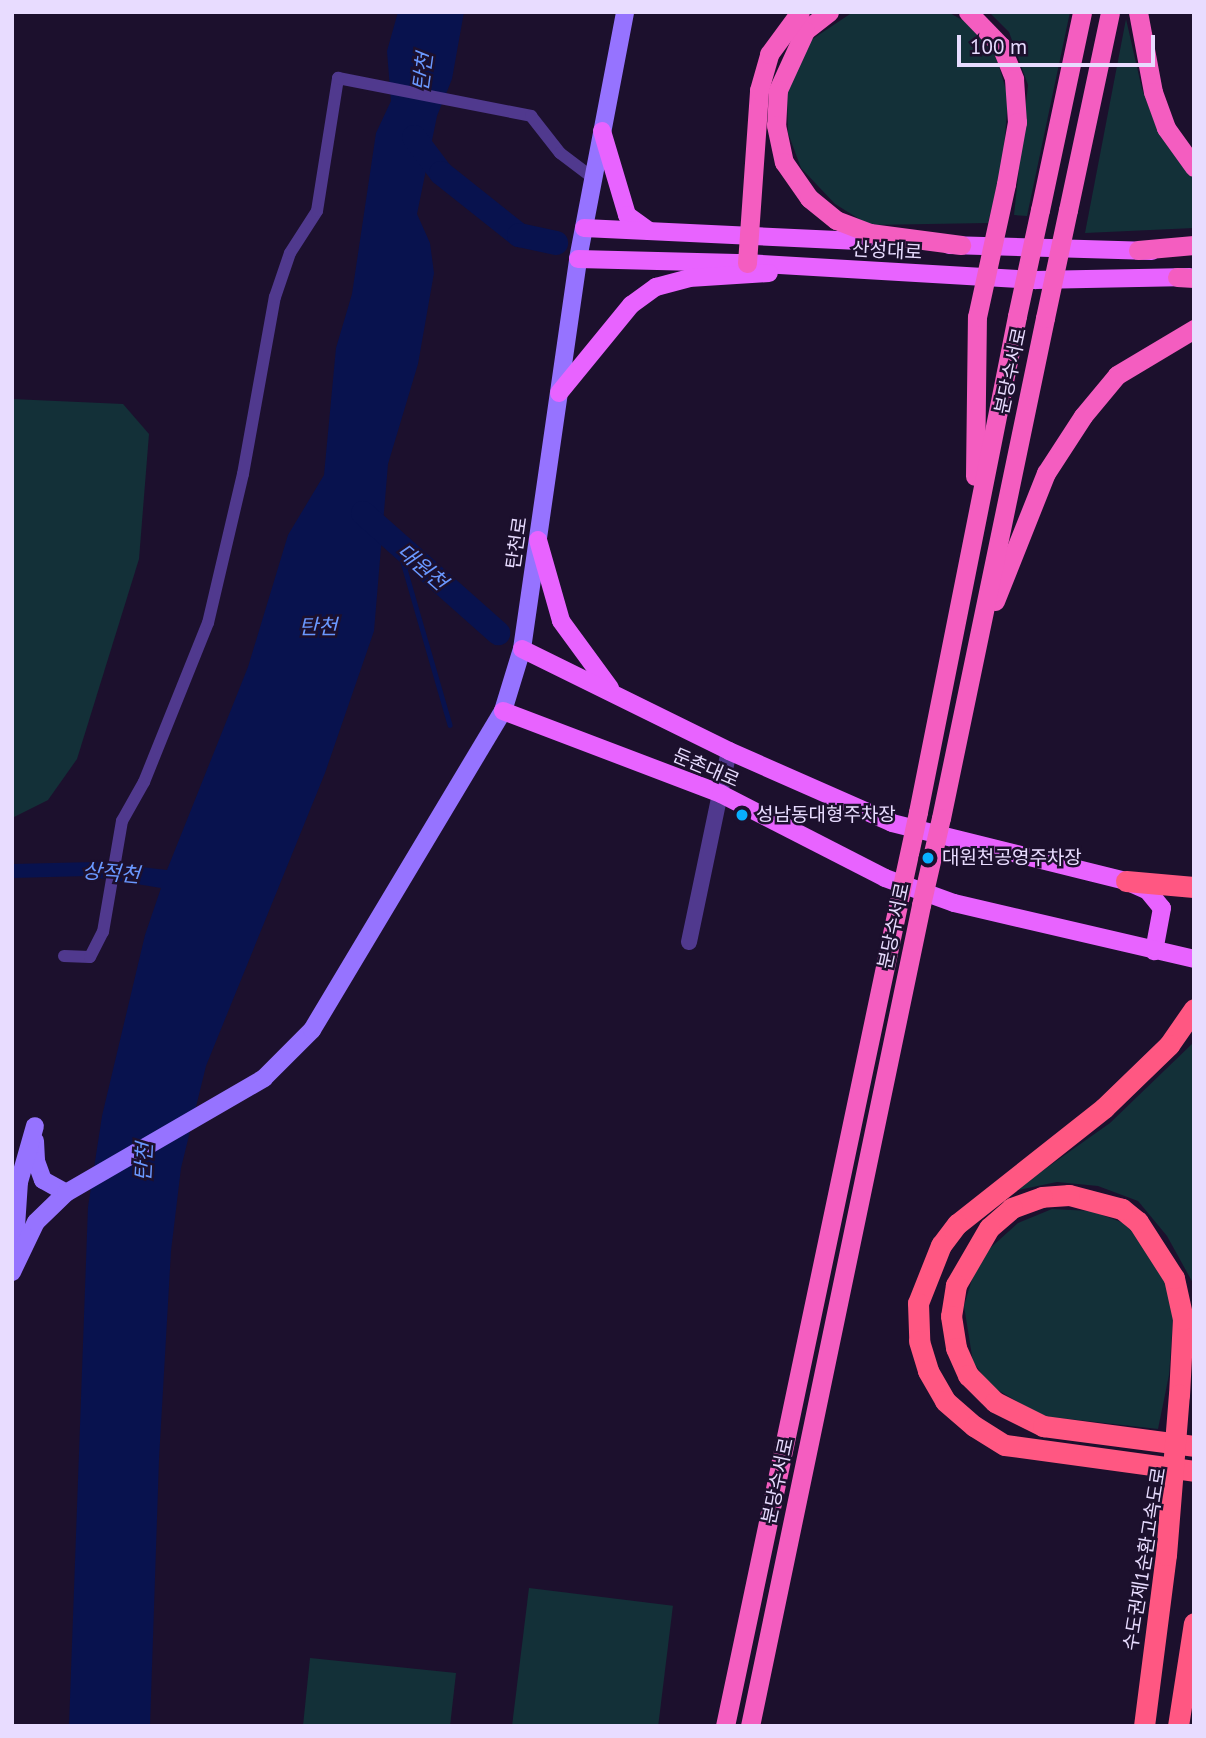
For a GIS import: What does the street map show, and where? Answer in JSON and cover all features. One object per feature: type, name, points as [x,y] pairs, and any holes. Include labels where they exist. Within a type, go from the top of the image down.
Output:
[{"type":"highway","points":[[747,263],[759,90],[769,54],[800,12]]},
{"type":"highway","points":[[829,12],[805,32],[778,90],[776,125],[784,162],[809,198],[836,220],[870,233],[961,245]]},
{"type":"highway","points":[[968,12],[1001,46],[1014,79],[1017,122],[977,317],[975,522]]},
{"type":"highway","name":"분당수서로","points":[[725,1726],[918,812],[1017,316],[1083,12]]},
{"type":"highway","name":"분당수서로","points":[[750,1726],[1110,12]]},
{"type":"highway","points":[[1138,12],[1153,92],[1166,128],[1194,167]]},
{"type":"highway","points":[[1138,250],[1194,245]]},
{"type":"highway","points":[[976,647],[1046,473],[1083,416],[1117,375],[1194,329]]},
{"type":"highway","points":[[1126,881],[1194,887]]},
{"type":"highway","points":[[1194,1009],[1168,1045],[1104,1108],[957,1224],[931,1265],[918,1303],[919,1341],[928,1371],[945,1401],[974,1426],[1005,1445],[1194,1471]]},
{"type":"highway","name":"수도권제1순환고속도로","points":[[1144,1726],[1166,1555],[1186,1397],[1183,1319],[1174,1278],[1138,1222],[1122,1209],[1069,1195],[1042,1197],[1012,1208],[989,1228],[968,1257],[954,1295],[951,1316],[956,1348],[968,1375],[995,1402],[1043,1426],[1194,1446]]},
{"type":"highway","points":[[1178,1726],[1194,1623]]},
{"type":"main road","name":"탄천로","points":[[68,1192],[264,1078],[312,1030],[503,711],[522,649],[578,259],[625,12]]},
{"type":"main road","points":[[602,131],[627,215],[649,231]]},
{"type":"main road","name":"산성대로","points":[[584,228],[749,237],[1194,253]]},
{"type":"main road","name":"산성대로","points":[[578,259],[747,263],[808,269],[1035,280],[1188,277]]},
{"type":"main road","points":[[559,393],[631,305],[656,287],[689,278],[808,269]]},
{"type":"main road","points":[[538,540],[548,585],[561,621],[612,691]]},
{"type":"main road","name":"둔촌대로","points":[[522,649],[612,691],[729,751],[891,823],[964,844],[1126,881]]},
{"type":"main road","name":"둔촌대로","points":[[503,711],[721,794],[885,878],[954,903],[1154,951]]},
{"type":"main road","points":[[1126,881],[1161,903],[1154,951],[1193,959]]},
{"type":"main road","points":[[35,1126],[36,1161],[43,1180],[68,1192],[36,1222],[13,1268],[19,1182],[35,1126]]},
{"type":"street","points":[[64,956],[90,957],[103,932],[122,821],[144,782],[208,623],[243,474],[275,298],[290,253],[317,211],[338,78],[531,116],[561,153],[593,178]]},
{"type":"street","points":[[689,942],[729,751]]},
{"type":"shaded area","points":[[853,12],[948,12],[971,25],[996,56],[1008,97],[1003,163],[988,223],[869,225],[835,204],[801,168],[788,133],[787,91],[808,42]]},
{"type":"shaded area","points":[[989,12],[1070,12],[1027,216],[1014,215],[1028,85],[1009,32]]},
{"type":"shaded area","points":[[1126,19],[1142,89],[1158,131],[1194,178],[1194,228],[1085,233]]},
{"type":"shaded area","points":[[12,399],[123,404],[149,434],[139,559],[77,759],[48,800],[12,818]]},
{"type":"shaded area","points":[[1194,1042],[1194,1285],[1167,1236],[1138,1201],[1098,1186],[1057,1182],[1014,1191],[1110,1123]]},
{"type":"shaded area","points":[[1052,1209],[1091,1211],[1124,1223],[1149,1244],[1166,1281],[1173,1319],[1169,1375],[1158,1429],[1042,1416],[991,1386],[973,1362],[964,1306],[978,1259],[1018,1223]]},
{"type":"shaded area","points":[[529,1588],[673,1606],[658,1726],[512,1726]]},
{"type":"shaded area","points":[[310,1658],[456,1673],[450,1726],[303,1726]]},
{"type":"water","name":"탄천","points":[[398,12],[464,12],[452,79],[437,116],[417,214],[430,243],[434,273],[418,364],[388,464],[374,631],[325,773],[206,1066],[181,1168],[171,1251],[159,1459],[150,1726],[69,1726],[88,1207],[102,1116],[145,935],[161,888],[88,876],[12,878],[12,864],[96,862],[167,870],[248,667],[288,535],[324,475],[336,348],[352,294],[376,133],[391,101],[387,51]]},
{"type":"waterway","points":[[414,137],[441,173],[519,235],[556,243]]},
{"type":"waterway","name":"대원천","points":[[363,513],[498,633]]},
{"type":"waterway","points":[[399,548],[450,725]]},
{"type":"place","name":"성남동대형주차장","points":[[742,815]]},
{"type":"place","name":"대원천공영주차장","points":[[928,858]]},
{"type":"water label","name":"상적천","points":[[111,873]]}]
